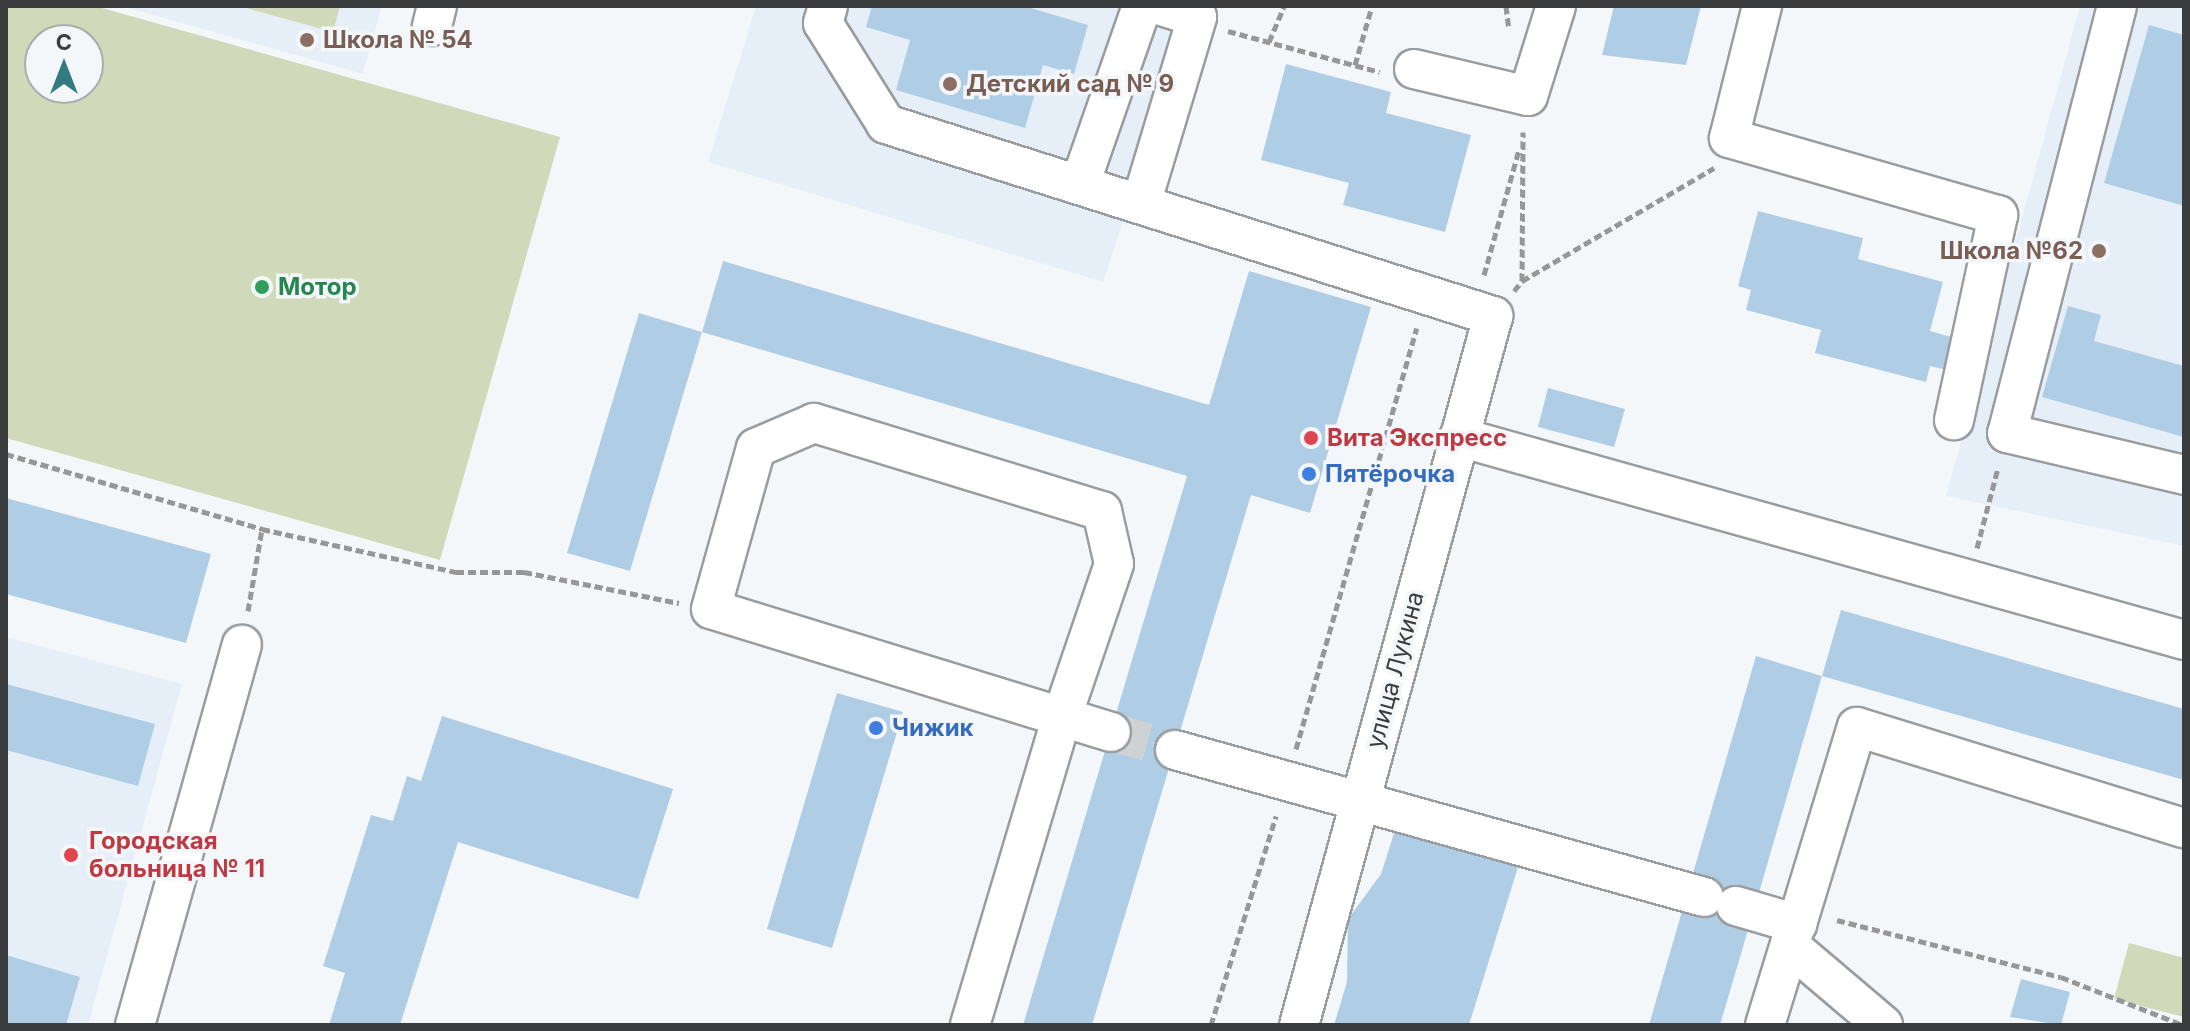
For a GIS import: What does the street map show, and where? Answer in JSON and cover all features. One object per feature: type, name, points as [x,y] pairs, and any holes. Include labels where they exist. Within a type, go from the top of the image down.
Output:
[{"type":"street","points":[[828,6],[823,23],[886,124],[1483,313]]},
{"type":"street","points":[[1080,184],[1142,6]]},
{"type":"street","points":[[1141,204],[1196,22],[1162,6]]},
{"type":"street","points":[[1414,69],[1528,96],[1556,6]]},
{"type":"street","points":[[1762,6],[1729,138],[1998,215],[1954,420]]},
{"type":"street","points":[[2117,6],[2007,433],[2184,475]]},
{"type":"street","name":"улица Лукина","points":[[1299,1025],[1459,437],[1483,313]]},
{"type":"street","points":[[970,1025],[1062,717],[1114,564],[1102,511],[814,423],[756,448],[711,609],[1062,717],[1111,732]]},
{"type":"street","points":[[1459,437],[2184,640]]},
{"type":"street","points":[[135,1025],[242,645]]},
{"type":"street","points":[[1765,1025],[1857,727],[2184,828]]},
{"type":"street","points":[[1175,750],[1360,798],[1720,902],[1796,927],[1883,1025]]},
{"type":"path","points":[[1269,42],[1284,6]]},
{"type":"path","points":[[1355,65],[1372,6]]},
{"type":"path","points":[[1196,22],[1402,78],[1414,69]]},
{"type":"path","points":[[1483,313],[1522,142],[1528,96]]},
{"type":"path","points":[[1522,142],[1522,281]]},
{"type":"path","points":[[1483,313],[1522,281],[1754,145]]},
{"type":"path","points":[[1211,1025],[1287,780],[1427,295]]},
{"type":"path","points":[[1969,580],[2007,433]]},
{"type":"path","points":[[6,454],[262,529],[456,572],[524,572],[711,609]]},
{"type":"path","points":[[242,645],[262,529]]},
{"type":"path","points":[[1796,927],[2061,977],[2183,1025]]},
{"type":"shaded area","name":"Школа № 54","points":[[121,6],[382,6],[363,74]]},
{"type":"shaded area","name":"Детский сад № 9","points":[[756,6],[1193,6],[1103,282],[708,162]]},
{"type":"shaded area","name":"Школа №62","points":[[2080,6],[2184,6],[2184,546],[1946,496]]},
{"type":"shaded area","name":"Городская больница № 11","points":[[6,637],[182,684],[88,1025],[6,1025]]},
{"type":"green space","name":"Мотор","points":[[6,6],[95,6],[560,137],[440,560],[6,438]]},
{"type":"green space","points":[[239,6],[340,6],[333,32]]},
{"type":"green space","points":[[2129,943],[2184,958],[2184,1017],[2114,999]]},
{"type":"building","points":[[872,6],[1024,6],[1088,25],[1074,74],[1043,65],[1025,128],[896,90],[910,40],[866,27]]},
{"type":"building","points":[[1614,6],[1701,6],[1686,65],[1602,55]]},
{"type":"building","points":[[2149,25],[2184,35],[2184,206],[2104,183]]},
{"type":"building","points":[[1286,64],[1391,92],[1386,113],[1471,135],[1445,232],[1343,205],[1349,183],[1261,160]]},
{"type":"building","points":[[1758,211],[1863,238],[1858,259],[1943,282],[1930,331],[1955,338],[1947,370],[1930,366],[1926,382],[1815,353],[1821,330],[1746,310],[1751,290],[1738,286]]},
{"type":"building","points":[[723,261],[1209,405],[1249,271],[1371,307],[1310,513],[1251,495],[1092,1025],[1023,1025],[1187,476],[702,332]]},
{"type":"building","points":[[2068,306],[2101,315],[2094,341],[2184,366],[2184,437],[2042,397]]},
{"type":"building","points":[[639,313],[702,332],[630,571],[567,553]]},
{"type":"building","points":[[1548,388],[1625,409],[1614,447],[1538,427]]},
{"type":"building","points":[[6,498],[211,554],[186,643],[6,594]]},
{"type":"building","points":[[1841,610],[2184,709],[2184,780],[1822,676]]},
{"type":"building","points":[[1756,656],[1822,676],[1720,1025],[1649,1025]]},
{"type":"building","points":[[6,684],[155,724],[138,786],[6,750]]},
{"type":"building","points":[[837,693],[903,712],[832,948],[767,929]]},
{"type":"building","points":[[442,716],[673,789],[638,899],[458,842],[400,1025],[329,1025],[345,973],[323,966],[371,815],[393,821],[407,776],[421,781]]},
{"type":"building","points":[[1395,830],[1518,867],[1469,1025],[1334,1025],[1347,982],[1348,919],[1381,874]]},
{"type":"building","points":[[6,955],[80,977],[66,1025],[6,1024]]},
{"type":"building","points":[[2021,979],[2070,992],[2061,1025],[2010,1017]]},
{"type":"tunnel","points":[[1111,732],[1175,750]]},
{"type":"place","name":"Школа № 54","points":[[307,40]]},
{"type":"place","name":"Детский сад № 9","points":[[950,84]]},
{"type":"place","name":"Школа №62","points":[[2099,251]]},
{"type":"place","name":"Мотор","points":[[262,287]]},
{"type":"place","name":"Вита Экспресс","points":[[1311,438]]},
{"type":"place","name":"Пятёрочка","points":[[1309,474]]},
{"type":"place","name":"Чижик","points":[[876,728]]},
{"type":"place","name":"Городская больница № 11","points":[[71,855]]}]
